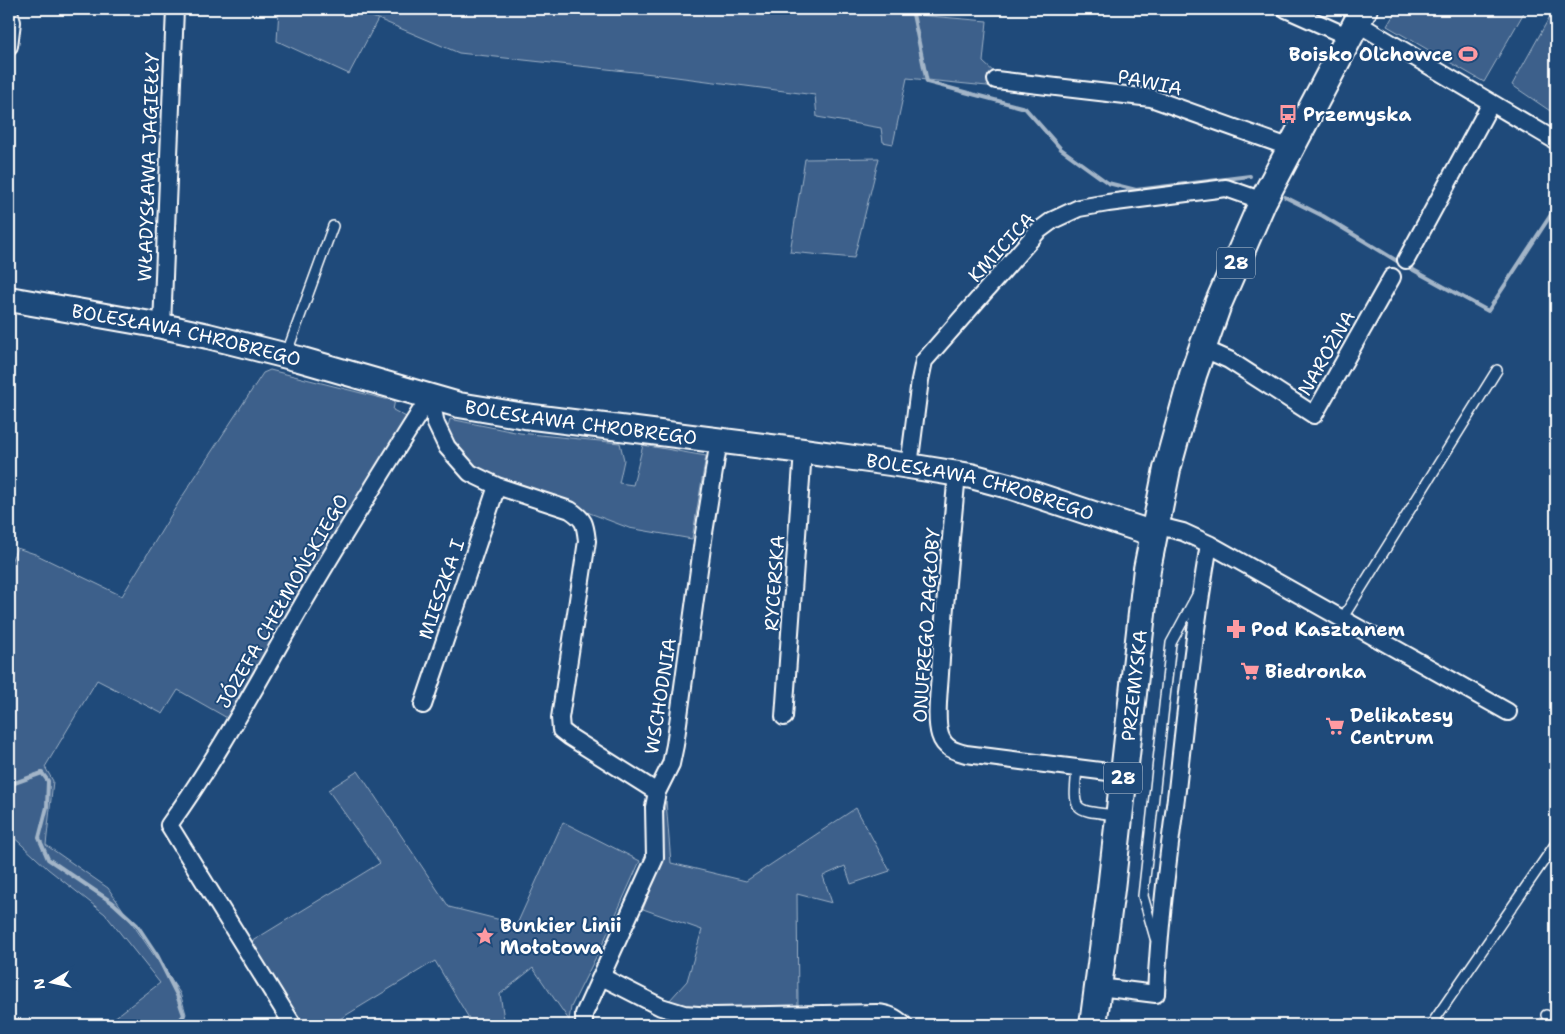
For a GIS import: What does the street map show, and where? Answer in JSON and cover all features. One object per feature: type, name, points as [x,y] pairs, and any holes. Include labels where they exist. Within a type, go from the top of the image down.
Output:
[{"type":"main road","name":"PRZEMYSKA","points":[[1093,1025],[1146,579],[1167,470],[1193,375],[1218,304],[1263,201],[1357,23]]},
{"type":"street","name":"WŁADYSŁAWA JAGIEŁŁY","points":[[162,326],[174,9]]},
{"type":"street","points":[[1286,9],[1357,23],[1556,141]]},
{"type":"street","points":[[9,12],[12,22],[9,46]]},
{"type":"street","name":"PAWIA","points":[[996,80],[1151,98],[1291,148]]},
{"type":"street","points":[[1406,260],[1491,103]]},
{"type":"street","name":"KMICICA","points":[[909,466],[924,361],[992,286],[1038,231],[1053,220],[1079,208],[1108,203],[1226,188],[1263,201]]},
{"type":"street","name":"NAROŻNA","points":[[1202,348],[1229,360],[1314,415],[1392,277]]},
{"type":"street","name":"BOLESŁAWA CHROBREGO","points":[[9,299],[162,326],[285,356],[459,405],[525,416],[804,451],[957,474],[1012,487],[1154,530]]},
{"type":"street","points":[[430,396],[436,424],[447,447],[470,473],[497,486],[570,510],[580,516],[585,524],[587,541],[560,718],[561,730],[657,792]]},
{"type":"street","name":"JÓZEFA CHEŁMOŃSKIEGO","points":[[293,1025],[169,825],[242,711],[350,523],[430,396]]},
{"type":"street","name":"WSCHODNIA","points":[[584,1025],[584,1014],[655,858],[654,808],[657,792],[671,764],[675,745],[704,533],[719,440]]},
{"type":"street","name":"RYCERSKA","points":[[784,717],[804,451]]},
{"type":"street","name":"ONUFREGO ZAGŁOBY","points":[[957,474],[942,631],[938,712],[939,733],[944,744],[955,752],[1124,774]]},
{"type":"street","name":"MIESZKA I","points":[[423,705],[497,486]]},
{"type":"street","points":[[1154,530],[1183,532],[1210,544],[1508,712]]},
{"type":"street","points":[[1099,987],[1156,994],[1158,948],[1202,585],[1210,544]]},
{"type":"street","points":[[602,977],[661,1007],[684,1014],[713,1016],[877,1013],[895,1017],[904,1025]]},
{"type":"lane","points":[[285,356],[333,226]]},
{"type":"lane","points":[[1342,619],[1497,370]]},
{"type":"lane","points":[[1158,948],[1143,896],[1171,643],[1202,585]]},
{"type":"lane","points":[[1077,768],[1076,805],[1086,812],[1119,815]]},
{"type":"lane","points":[[1431,1025],[1556,843]]},
{"type":"lane","points":[[1546,1015],[1556,1022]]},
{"type":"shaded area","points":[[279,9],[355,9],[377,19],[383,9],[916,9],[918,15],[987,21],[983,62],[997,75],[997,87],[907,78],[893,144],[883,142],[881,128],[817,117],[815,95],[653,74],[459,53],[378,19],[349,74],[277,41]]},
{"type":"shaded area","name":"Boisko Olchowce","points":[[1397,9],[1526,9],[1484,82],[1387,26]]},
{"type":"shaded area","points":[[1554,9],[1556,9],[1556,115],[1512,85]]},
{"type":"shaded area","points":[[879,158],[854,258],[790,252],[805,159]]},
{"type":"shaded area","points":[[270,370],[395,400],[393,410],[410,419],[337,530],[260,661],[229,719],[178,690],[163,714],[97,680],[45,767],[53,781],[46,845],[108,888],[180,993],[186,1014],[181,1025],[105,1025],[160,983],[105,914],[48,869],[9,833],[9,566],[17,548],[35,554],[122,596],[182,497],[263,373]]},
{"type":"shaded area","points":[[450,419],[520,433],[620,443],[624,460],[619,483],[633,485],[643,445],[706,456],[692,539],[629,528],[480,473],[446,433]]},
{"type":"shaded area","points":[[358,771],[449,907],[517,924],[563,822],[640,861],[603,943],[571,1007],[569,1020],[533,968],[500,994],[505,1025],[473,1025],[435,961],[330,1025],[300,1025],[249,943],[380,863],[328,790]]},
{"type":"shaded area","points":[[666,801],[671,863],[746,881],[856,808],[890,871],[851,884],[845,866],[823,876],[832,903],[797,894],[798,1007],[690,1009],[669,1001],[687,981],[702,930],[643,909],[663,858],[663,816]]},
{"type":"waterway","points":[[912,9],[927,82],[1025,108],[1061,149],[1108,183],[1136,190],[1250,176]]},
{"type":"waterway","points":[[1285,197],[1323,216],[1397,261],[1488,311],[1556,207]]},
{"type":"waterway","points":[[9,785],[42,773],[48,781],[47,807],[39,838],[48,859],[113,903],[137,925],[157,955],[177,995],[184,1015],[176,1025]]},
{"type":"place","name":"Boisko Olchowce","points":[[1468,54]]},
{"type":"place","name":"Przemyska","points":[[1288,114]]},
{"type":"place","name":"Pod Kasztanem","points":[[1236,629]]},
{"type":"place","name":"Biedronka","points":[[1250,671]]},
{"type":"place","name":"Delikatesy Centrum","points":[[1335,726]]},
{"type":"place","name":"Bunkier Linii Mołotowa","points":[[485,936]]}]
